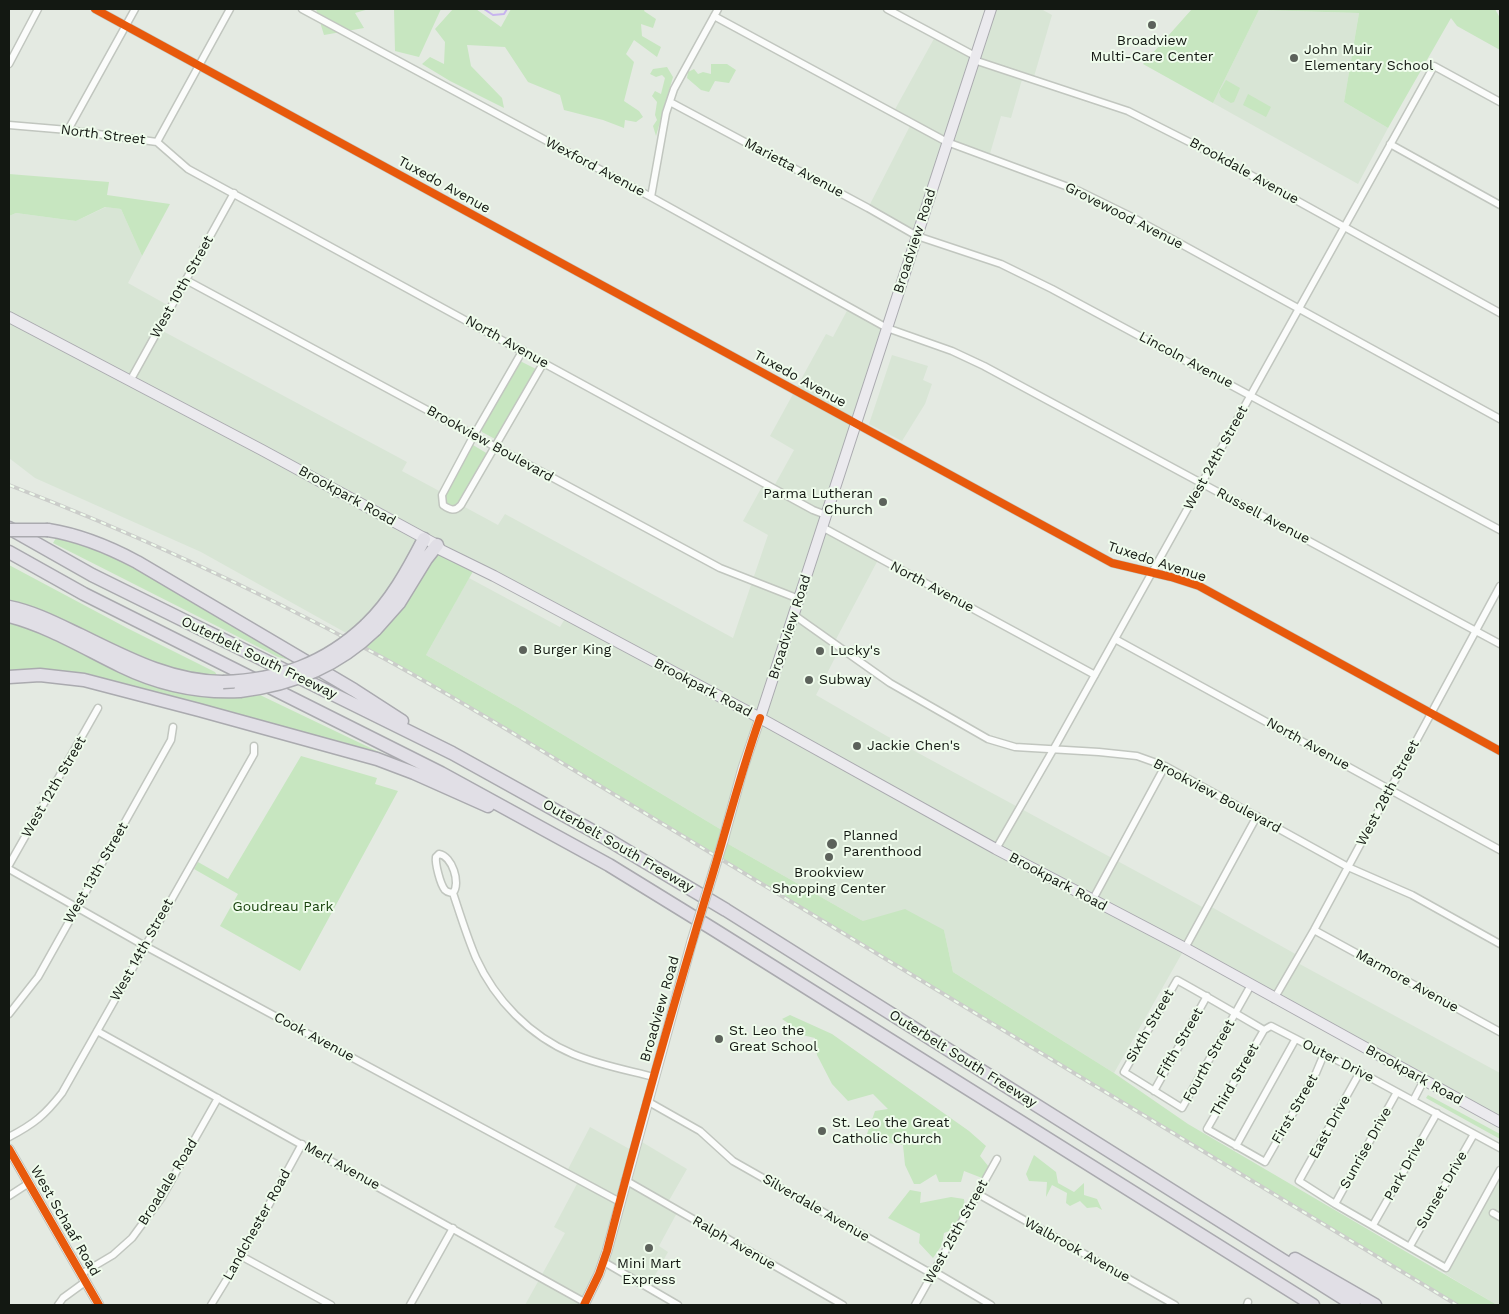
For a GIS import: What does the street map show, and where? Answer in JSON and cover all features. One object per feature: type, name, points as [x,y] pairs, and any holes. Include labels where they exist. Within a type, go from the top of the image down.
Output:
[{"type":"highway","points":[[9,529],[48,530],[69,534],[116,551],[354,690],[452,753]]},
{"type":"highway","name":"Outerbelt South Freeway","points":[[9,529],[92,575],[452,753],[607,839],[726,910],[1354,1305]]},
{"type":"highway","points":[[9,616],[46,630],[122,666],[156,680],[177,686],[211,691],[240,691],[281,684],[321,669],[349,652],[370,627],[398,586],[424,538]]},
{"type":"highway","points":[[9,607],[51,621],[148,667],[166,673],[200,681],[223,682],[263,678],[300,668],[339,647],[370,627],[399,603],[426,558],[437,545]]},
{"type":"highway","name":"Outerbelt South Freeway","points":[[9,552],[84,594],[441,773],[570,843],[707,925],[1313,1305]]},
{"type":"highway","points":[[9,677],[52,675],[100,684],[363,754],[414,773],[570,843]]},
{"type":"highway","points":[[1214,1217],[1264,1240],[1375,1305]]},
{"type":"highway","points":[[1198,1234],[1237,1267],[1297,1305]]},
{"type":"main road","name":"Broadview Road","points":[[585,1304],[604,1262],[647,1100],[743,768],[991,9]]},
{"type":"main road","name":"Brookpark Road","points":[[9,317],[270,454],[437,545],[441,550],[494,576],[760,718],[996,849],[1185,948],[1274,999],[1500,1122]]},
{"type":"street","points":[[9,64],[38,9]]},
{"type":"street","name":"Tuxedo Avenue","points":[[95,9],[1112,563],[1152,572],[1199,586],[1500,752]]},
{"type":"street","points":[[68,130],[135,9]]},
{"type":"street","points":[[157,142],[230,9]]},
{"type":"street","name":"Wexford Avenue","points":[[302,9],[887,328]]},
{"type":"street","points":[[651,198],[666,113],[674,89],[718,9]]},
{"type":"street","name":"Brookdale Avenue","points":[[887,9],[974,58],[1128,111],[1210,152],[1500,313]]},
{"type":"street","name":"Grovewood Avenue","points":[[714,16],[948,142],[1080,191],[1130,216],[1299,307],[1500,419]]},
{"type":"street","name":"West 24th Street","points":[[996,849],[1434,66],[1500,102]]},
{"type":"street","name":"Marietta Avenue","points":[[670,102],[876,212],[917,236]]},
{"type":"street","name":"North Street","points":[[9,125],[68,130],[157,142],[188,169]]},
{"type":"street","points":[[1390,144],[1500,205]]},
{"type":"street","name":"North Avenue","points":[[188,169],[523,350],[813,510],[826,515]]},
{"type":"street","name":"West 10th Street","points":[[130,381],[234,193]]},
{"type":"street","name":"Lincoln Avenue","points":[[917,236],[1009,268],[1052,289],[1500,530]]},
{"type":"street","name":"Brookview Boulevard","points":[[186,280],[720,568],[799,600]]},
{"type":"street","name":"Russell Avenue","points":[[887,328],[946,349],[984,366],[1500,644]]},
{"type":"street","points":[[523,350],[442,495],[444,505],[448,508],[452,510],[458,509],[461,505],[544,362]]},
{"type":"street","name":"North Avenue","points":[[822,528],[1095,675]]},
{"type":"street","name":"West 28th Street","points":[[1274,999],[1314,930],[1500,586]]},
{"type":"street","name":"Brookview Boulevard","points":[[794,615],[890,683],[988,738],[1015,747],[1137,756],[1166,766],[1348,867],[1412,895],[1500,944]]},
{"type":"street","name":"North Avenue","points":[[1115,639],[1500,850]]},
{"type":"street","name":"West 12th Street","points":[[9,867],[98,708]]},
{"type":"street","name":"West 13th Street","points":[[9,1014],[38,977],[171,740],[173,727]]},
{"type":"street","name":"West 14th Street","points":[[9,1137],[34,1123],[62,1093],[254,754],[254,746]]},
{"type":"street","points":[[1092,900],[1166,766]]},
{"type":"street","points":[[1185,948],[1257,816]]},
{"type":"street","points":[[453,893],[456,890],[457,882],[449,860],[443,854],[439,854],[436,857],[435,864],[443,888],[453,893],[476,958],[503,1001],[520,1020],[543,1038],[575,1055],[654,1077]]},
{"type":"street","name":"Cook Avenue","points":[[9,867],[145,946],[620,1202]]},
{"type":"street","name":"Marmore Avenue","points":[[1314,930],[1500,1032]]},
{"type":"street","name":"Outer Drive","points":[[1177,980],[1264,1030],[1271,1026],[1500,1148]]},
{"type":"street","name":"Sixth Street","points":[[1154,1091],[1124,1072],[1177,980]]},
{"type":"street","name":"Fourth Street","points":[[1154,1091],[1182,1108],[1251,985]]},
{"type":"street","name":"Fifth Street","points":[[1154,1091],[1207,996]]},
{"type":"street","name":"Third Street","points":[[1236,1146],[1207,1129],[1264,1030]]},
{"type":"street","name":"Merl Avenue","points":[[97,1031],[453,1228],[585,1304]]},
{"type":"street","points":[[1236,1146],[1296,1040]]},
{"type":"street","name":"First Street","points":[[1236,1146],[1265,1162],[1316,1073],[1324,1054]]},
{"type":"street","name":"East Drive","points":[[1335,1204],[1299,1181],[1360,1072]]},
{"type":"street","points":[[1413,1101],[1424,1080]]},
{"type":"street","name":"Sunrise Drive","points":[[1335,1204],[1397,1092]]},
{"type":"street","name":"Broadale Road","points":[[58,1305],[83,1278],[132,1238],[162,1197],[218,1098]]},
{"type":"street","name":"Silverdale Avenue","points":[[647,1100],[700,1131],[733,1161],[991,1305]]},
{"type":"street","name":"Park Drive","points":[[1373,1225],[1436,1113]]},
{"type":"street","name":"Sunset Drive","points":[[1410,1246],[1474,1134]]},
{"type":"street","name":"Landchester Road","points":[[211,1305],[241,1256],[302,1144]]},
{"type":"street","name":"West Schaaf Road","points":[[9,1149],[99,1305]]},
{"type":"street","name":"West 25th Street","points":[[915,1305],[997,1159]]},
{"type":"street","points":[[1335,1204],[1446,1268],[1500,1170]]},
{"type":"street","name":"Ralph Avenue","points":[[625,1180],[843,1305]]},
{"type":"street","points":[[9,1196],[29,1183]]},
{"type":"street","name":"Walbrook Avenue","points":[[978,1194],[1175,1305]]},
{"type":"street","points":[[1493,1213],[1500,1217]]},
{"type":"street","points":[[410,1305],[453,1228]]},
{"type":"street","points":[[241,1256],[331,1305]]},
{"type":"street","points":[[604,1262],[678,1305]]},
{"type":"shaded area","points":[[991,9],[1041,9],[1052,15],[1033,80],[1023,76],[1011,118],[1001,116],[989,157],[948,143],[917,236],[868,208],[911,124],[893,113],[936,35],[975,56]]},
{"type":"shaded area","name":"John Muir Elementary School","points":[[1259,10],[1359,13],[1344,102],[1388,128],[1358,184],[1213,103]]},
{"type":"shaded area","points":[[106,207],[121,209],[142,256],[128,283],[171,307],[159,329],[407,462],[402,471],[443,493],[443,505],[461,505],[498,525],[505,514],[733,638],[768,535],[743,521],[764,483],[773,488],[794,450],[770,436],[826,334],[833,337],[849,307],[887,328],[822,527],[879,558],[834,643],[840,648],[816,695],[885,735],[1206,909],[1208,905],[1299,956],[1296,962],[1500,1073],[1500,1122],[1185,948],[1114,1073],[953,972],[944,930],[863,921],[723,841],[725,832],[517,707],[426,655],[469,578],[560,627],[567,615],[421,537],[377,607],[348,634],[201,552],[35,478],[9,458],[9,216],[16,213],[76,221]]},
{"type":"shaded area","points":[[892,355],[928,366],[923,380],[932,384],[925,404],[902,441],[869,424]]},
{"type":"shaded area","points":[[590,1127],[633,1151],[637,1139],[687,1169],[667,1204],[678,1211],[659,1246],[668,1252],[648,1288],[604,1262],[584,1305],[525,1305],[565,1233],[554,1227],[579,1180],[566,1173]]},
{"type":"shaded area","points":[[1500,1175],[1500,1305],[1497,1305],[1445,1274]]},
{"type":"green space","points":[[316,9],[369,9],[355,13],[364,28],[324,35]]},
{"type":"green space","points":[[394,9],[441,9],[419,57],[395,51]]},
{"type":"green space","points":[[453,9],[476,9],[501,27],[511,9],[645,9],[644,11],[656,19],[653,28],[641,24],[642,36],[661,47],[657,57],[634,40],[626,54],[634,62],[624,101],[639,111],[643,117],[636,122],[625,120],[624,128],[603,120],[564,110],[560,95],[528,82],[505,47],[467,45],[471,66],[502,98],[504,108],[450,81],[422,64],[430,57],[444,64],[445,42],[435,29]]},
{"type":"green space","points":[[1192,9],[1495,9],[1500,18],[1500,50],[1457,26],[1451,18],[1388,128],[1344,102],[1359,13],[1259,10],[1213,103],[1143,64]]},
{"type":"green space","points":[[711,64],[727,64],[736,70],[729,83],[715,81],[709,92],[701,90],[687,78],[688,72],[694,69],[698,74],[703,72],[711,74]]},
{"type":"green space","points":[[667,67],[673,77],[656,136],[653,126],[657,120],[655,115],[657,102],[652,96],[655,91],[661,94],[665,78],[662,75],[656,77],[650,74],[653,69]]},
{"type":"green space","points":[[1226,80],[1240,88],[1234,102],[1231,103],[1221,97],[1219,92]]},
{"type":"green space","points":[[1248,94],[1271,107],[1266,117],[1243,105]]},
{"type":"green space","points":[[9,174],[109,182],[107,195],[170,204],[142,256],[121,209],[105,207],[76,221],[16,213],[9,216]]},
{"type":"green space","points":[[520,361],[536,369],[497,439],[495,439],[482,432],[481,429]]},
{"type":"green space","points":[[473,445],[488,454],[461,503],[452,507],[445,501],[445,494]]},
{"type":"green space","points":[[56,538],[74,541],[110,553],[289,657],[290,660],[278,657],[53,543]]},
{"type":"green space","points":[[437,545],[476,566],[426,655],[517,707],[725,832],[723,841],[863,921],[905,909],[944,930],[953,972],[1114,1073],[1188,1124],[1497,1305],[1457,1305],[506,729],[359,645]]},
{"type":"green space","points":[[9,565],[127,628],[215,672],[218,677],[187,673],[157,664],[9,602]]},
{"type":"green space","points":[[9,622],[24,626],[72,647],[225,697],[260,695],[383,754],[381,758],[183,702],[9,674]]},
{"type":"green space","name":"Goudreau Park","points":[[301,756],[377,778],[375,784],[398,791],[300,971],[220,926],[238,894],[194,869],[198,862],[228,879]]},
{"type":"green space","points":[[790,1015],[832,1034],[969,1131],[986,1146],[980,1156],[989,1167],[982,1178],[964,1171],[961,1182],[939,1182],[936,1174],[920,1184],[914,1184],[905,1165],[903,1145],[889,1143],[878,1133],[871,1139],[867,1134],[875,1111],[888,1109],[873,1094],[848,1101],[832,1084],[817,1055],[815,1038],[802,1035],[797,1029],[782,1019]]},
{"type":"green space","points":[[1428,1095],[1500,1134],[1500,1139],[1426,1098]]},
{"type":"green space","points":[[1034,1155],[1056,1172],[1058,1183],[1074,1192],[1084,1183],[1084,1195],[1097,1199],[1102,1210],[1097,1207],[1087,1208],[1080,1201],[1070,1206],[1066,1203],[1067,1193],[1052,1185],[1046,1197],[1047,1182],[1029,1181],[1026,1174]]},
{"type":"green space","points":[[910,1190],[921,1192],[920,1203],[951,1197],[964,1199],[965,1209],[952,1230],[944,1233],[942,1245],[933,1258],[919,1243],[920,1234],[888,1218]]},
{"type":"waterway","points":[[484,9],[493,15],[504,14],[507,9]]},
{"type":"railway","points":[[9,485],[56,503],[194,563],[285,607],[407,671],[506,729],[1457,1305]]},
{"type":"cycle path","points":[[95,9],[1112,563],[1171,577],[1199,586],[1500,751]]},
{"type":"cycle path","points":[[584,1305],[599,1274],[607,1251],[673,1008],[742,772],[760,718]]},
{"type":"cycle path","points":[[9,1149],[99,1305]]},
{"type":"place","name":"Broadview Multi-Care Center","points":[[1152,25]]},
{"type":"place","name":"John Muir Elementary School","points":[[1294,58]]},
{"type":"place","name":"Parma Lutheran Church","points":[[883,502]]},
{"type":"place","name":"Burger King","points":[[523,650]]},
{"type":"place","name":"Lucky's","points":[[820,651]]},
{"type":"place","name":"Subway","points":[[809,680]]},
{"type":"place","name":"Jackie Chen's","points":[[857,746]]},
{"type":"place","name":"Planned Parenthood","points":[[832,844]]},
{"type":"place","name":"Brookview Shopping Center","points":[[829,857]]},
{"type":"place","name":"St. Leo the Great School","points":[[719,1039]]},
{"type":"place","name":"St. Leo the Great Catholic Church","points":[[822,1131]]},
{"type":"place","name":"Mini Mart Express","points":[[649,1248]]}]
